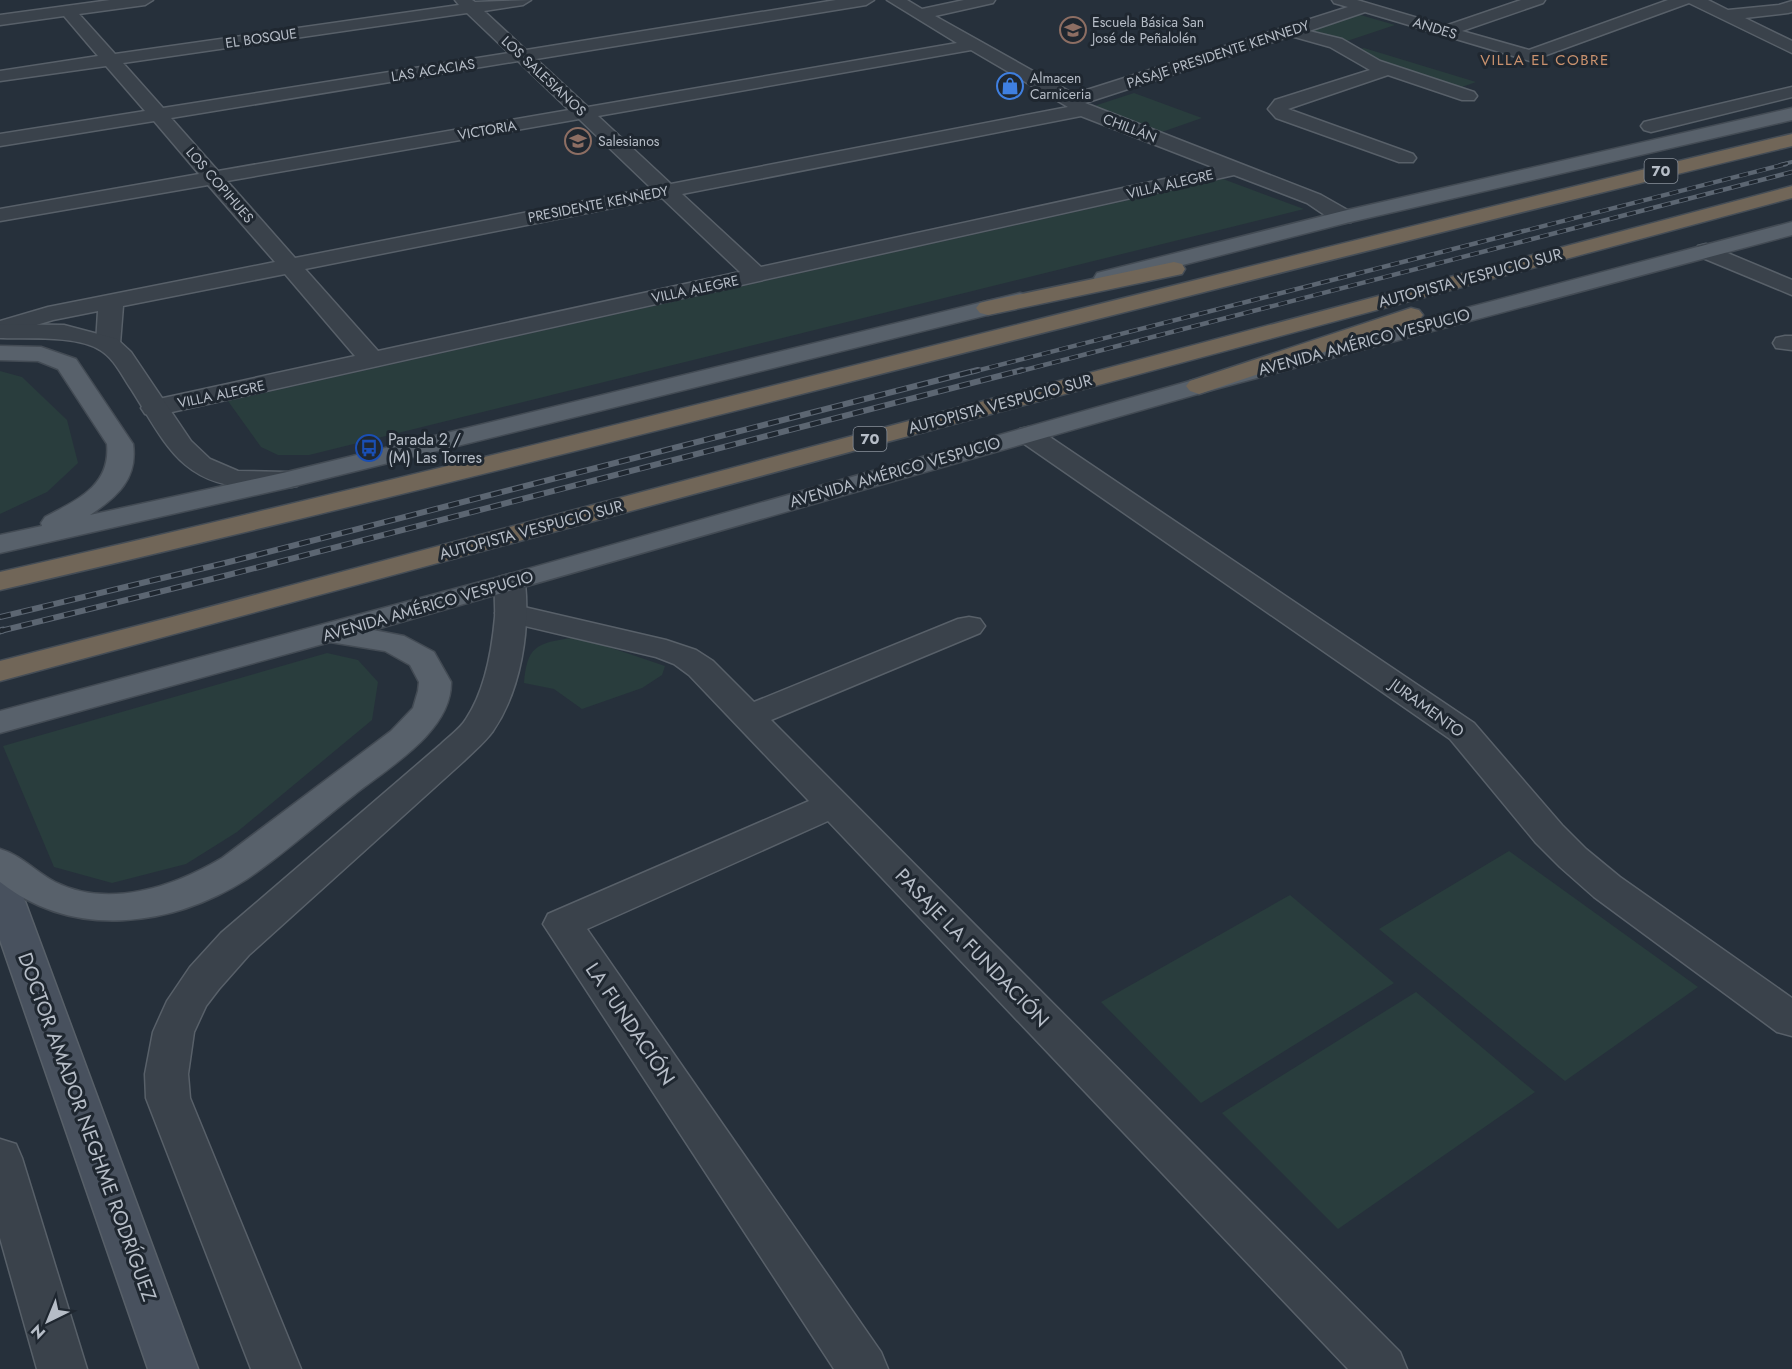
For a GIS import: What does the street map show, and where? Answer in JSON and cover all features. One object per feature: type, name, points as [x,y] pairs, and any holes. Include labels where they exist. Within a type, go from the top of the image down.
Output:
[{"type":"highway","name":"70","points":[[0,581],[274,518],[1591,188],[1792,140]]},
{"type":"highway","points":[[988,308],[1183,267],[1591,188]]},
{"type":"highway","name":"AUTOPISTA VESPUCIO SUR","points":[[7,669],[1792,192]]},
{"type":"highway","points":[[1199,386],[1727,209]]},
{"type":"main road","points":[[13,541],[287,480],[988,308],[1343,217],[1792,114]]},
{"type":"main road","name":"AVENIDA AMÉRICO VESPUCIO","points":[[0,722],[327,634],[511,598],[1029,435],[1199,386],[1792,228]]},
{"type":"main road","points":[[0,353],[41,354],[67,364],[117,436],[122,452],[119,473],[107,489],[79,510],[13,541]]},
{"type":"main road","points":[[0,862],[24,882],[55,897],[92,906],[118,908],[163,901],[182,895],[218,879],[235,868],[403,739],[429,712],[435,682],[423,659],[393,643],[327,634]]},
{"type":"main road","name":"DOCTOR AMADOR NEGHME RODRÍGUEZ","points":[[0,885],[173,1369]]},
{"type":"street","points":[[0,21],[145,0]]},
{"type":"street","name":"EL BOSQUE","points":[[0,76],[467,4],[523,0]]},
{"type":"street","name":"LAS ACACIAS","points":[[0,140],[866,0]]},
{"type":"street","name":"CHILLÁN","points":[[895,0],[1077,105],[1314,199],[1343,217]]},
{"type":"street","points":[[920,14],[987,0]]},
{"type":"street","name":"ANDES","points":[[1340,0],[1530,56],[1683,0]]},
{"type":"street","points":[[1695,0],[1792,48]]},
{"type":"street","points":[[1445,31],[1527,1]]},
{"type":"street","name":"LOS SALESIANOS","points":[[467,4],[756,275]]},
{"type":"street","points":[[1724,15],[1782,10],[1792,6]]},
{"type":"street","name":"PASAJE PRESIDENTE KENNEDY","points":[[1077,105],[1365,7]]},
{"type":"street","name":"LOS COPIHUES","points":[[68,11],[372,360]]},
{"type":"street","points":[[1291,31],[1336,43],[1387,70],[1476,93],[1449,103]]},
{"type":"street","points":[[1767,35],[1792,35]]},
{"type":"street","name":"VICTORIA","points":[[0,215],[973,45]]},
{"type":"street","points":[[1387,70],[1282,104],[1277,109],[1283,114],[1406,158]]},
{"type":"street","points":[[1651,126],[1792,92]]},
{"type":"street","name":"PRESIDENTE KENNEDY","points":[[0,330],[35,317],[665,191],[1077,105]]},
{"type":"street","name":"VILLA ALEGRE","points":[[154,408],[1236,169]]},
{"type":"street","points":[[1706,251],[1792,288]]},
{"type":"street","points":[[108,344],[110,325],[108,314],[113,302]]},
{"type":"street","points":[[0,330],[64,332],[108,344],[122,357],[154,408],[189,457],[200,465],[234,479],[287,480]]},
{"type":"street","name":"JURAMENTO","points":[[1029,435],[1462,731],[1549,834],[1573,858],[1607,887],[1792,1020]]},
{"type":"street","points":[[276,1369],[168,1098],[166,1056],[170,1039],[187,1000],[207,973],[235,944],[471,735],[480,723],[495,690],[508,637],[511,598]]},
{"type":"street","name":"PASAJE LA FUNDACIÓN","points":[[511,598],[666,650],[685,657],[701,668],[1382,1369]]},
{"type":"street","points":[[748,717],[969,626]]},
{"type":"street","name":"LA FUNDACIÓN","points":[[832,805],[562,924],[863,1369]]},
{"type":"street","points":[[0,1158],[62,1369]]},
{"type":"green space","points":[[1357,14],[1395,25],[1344,42],[1305,31]]},
{"type":"green space","points":[[1364,48],[1476,82],[1459,88],[1380,64],[1357,50]]},
{"type":"green space","points":[[1134,93],[1202,118],[1159,133],[1091,107]]},
{"type":"green space","points":[[1223,179],[1304,209],[309,455],[278,455],[261,447],[228,401]]},
{"type":"green space","points":[[0,371],[22,377],[67,420],[78,463],[47,492],[0,514]]},
{"type":"green space","points":[[571,638],[588,640],[665,666],[662,675],[642,688],[582,709],[554,689],[524,683],[528,661],[535,649],[549,642]]},
{"type":"green space","points":[[327,653],[358,660],[378,682],[372,720],[237,832],[186,864],[112,883],[54,867],[3,746]]},
{"type":"green space","points":[[1509,851],[1698,987],[1565,1081],[1379,929]]},
{"type":"green space","points":[[1290,895],[1394,983],[1201,1103],[1101,1002]]},
{"type":"green space","points":[[1416,992],[1535,1092],[1338,1229],[1222,1113]]},
{"type":"railway","points":[[1780,165],[1792,162]]},
{"type":"railway","points":[[972,372],[1786,164]]},
{"type":"railway","points":[[1017,372],[1792,172]]},
{"type":"railway","points":[[0,617],[225,563],[978,370]]},
{"type":"railway","points":[[3,630],[0,631],[228,575],[1022,370]]},
{"type":"place","name":"Escuela Básica San José de Peñalolén","points":[[1073,30]]},
{"type":"place","name":"Almacen Carniceria","points":[[1010,86]]},
{"type":"place","name":"Salesianos","points":[[578,141]]},
{"type":"place","name":"Parada 2 / (M) Las Torres","points":[[369,448]]},
{"type":"district","name":"VILLA EL COBRE","points":[[1545,60]]}]
